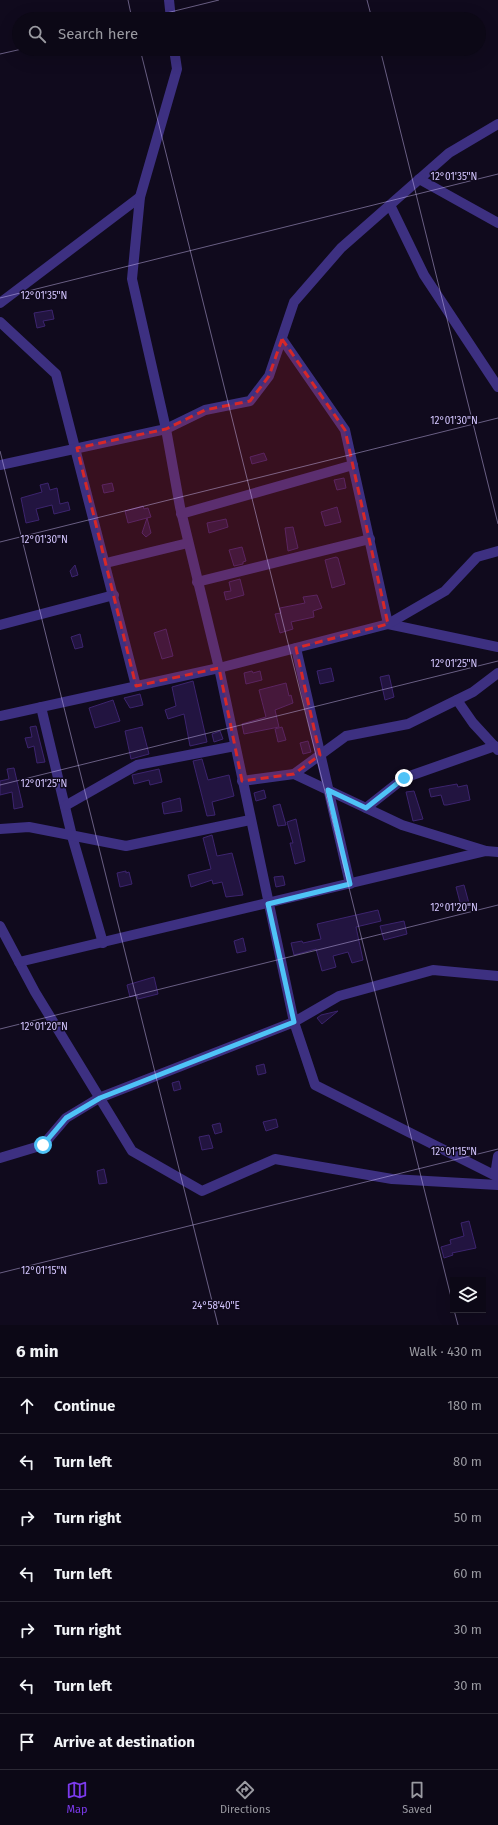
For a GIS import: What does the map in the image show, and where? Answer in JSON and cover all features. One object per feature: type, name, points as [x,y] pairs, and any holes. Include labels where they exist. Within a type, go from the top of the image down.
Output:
[{"type":"street","points":[[169,0],[170,12]]},
{"type":"street","points":[[175,56],[177,69],[140,197],[132,279],[166,429],[181,514],[218,668],[294,1022],[314,1085],[497,1179]]},
{"type":"street","points":[[0,465],[166,429],[206,410],[250,401],[269,376],[294,302],[342,248],[449,153],[498,124]]},
{"type":"street","points":[[419,179],[498,223]]},
{"type":"street","points":[[0,304],[140,197]]},
{"type":"street","points":[[390,205],[424,275],[498,387]]},
{"type":"street","points":[[0,322],[56,374],[77,448],[136,686]]},
{"type":"street","points":[[282,339],[345,430],[388,624]]},
{"type":"street","points":[[181,514],[353,465]]},
{"type":"street","points":[[197,582],[370,540]]},
{"type":"street","points":[[106,563],[188,543]]},
{"type":"street","points":[[0,716],[218,668],[388,624],[445,591],[477,557],[498,551]]},
{"type":"street","points":[[0,624],[114,595]]},
{"type":"street","points":[[388,624],[498,647]]},
{"type":"street","points":[[296,648],[350,884]]},
{"type":"street","points":[[242,781],[294,774],[346,736],[408,724],[473,692],[498,673]]},
{"type":"street","points":[[366,808],[404,778],[496,748],[473,723],[457,700]]},
{"type":"street","points":[[41,707],[72,836],[102,943]]},
{"type":"street","points":[[65,806],[137,765],[235,746]]},
{"type":"street","points":[[294,774],[402,825],[486,851],[498,852]]},
{"type":"street","points":[[0,829],[29,827],[126,846],[250,820]]},
{"type":"street","points":[[19,962],[486,851]]},
{"type":"street","points":[[0,926],[35,992],[132,1151],[202,1191],[275,1160],[392,1179],[497,1179]]},
{"type":"street","points":[[0,1158],[43,1145],[66,1118],[100,1098],[294,1022],[339,996],[433,970],[498,976]]},
{"type":"street","points":[[497,1179],[498,1156]]},
{"type":"highlighted area","points":[[282,339],[345,430],[388,624],[296,648],[320,755],[294,774],[242,781],[219,668],[136,686],[77,448],[166,429],[205,410],[250,401],[269,376]]},
{"type":"building","points":[[52,310],[54,319],[43,321],[45,326],[37,328],[34,313]]},
{"type":"building","points":[[264,453],[267,460],[252,464],[250,457]]},
{"type":"building","points":[[344,478],[346,488],[337,490],[334,480]]},
{"type":"building","points":[[48,483],[50,490],[57,488],[60,504],[68,502],[70,510],[54,514],[52,505],[36,509],[39,520],[26,523],[21,498],[42,492],[40,485]]},
{"type":"building","points":[[112,483],[114,491],[104,493],[102,485]]},
{"type":"building","points":[[143,506],[144,509],[148,508],[151,517],[128,523],[125,511]]},
{"type":"building","points":[[337,507],[341,522],[325,526],[321,512]]},
{"type":"building","points":[[147,518],[151,533],[146,537],[142,533]]},
{"type":"building","points":[[226,519],[228,527],[209,533],[207,523]]},
{"type":"building","points":[[293,527],[298,548],[288,551],[285,528]]},
{"type":"building","points":[[242,547],[246,561],[243,562],[243,564],[234,566],[229,550]]},
{"type":"building","points":[[336,557],[338,558],[345,584],[332,588],[325,560]]},
{"type":"building","points":[[75,565],[78,575],[72,577],[70,571]]},
{"type":"building","points":[[240,579],[244,595],[226,600],[224,592],[231,591],[229,582]]},
{"type":"building","points":[[317,595],[322,608],[313,611],[314,617],[291,622],[293,629],[280,633],[275,614],[281,613],[280,608],[305,603],[303,597]]},
{"type":"building","points":[[166,629],[173,656],[162,659],[154,633]]},
{"type":"building","points":[[80,634],[83,647],[75,649],[71,637]]},
{"type":"building","points":[[331,668],[334,681],[320,684],[317,671]]},
{"type":"building","points":[[252,671],[253,673],[260,671],[262,680],[246,684],[244,673]]},
{"type":"building","points":[[389,675],[394,697],[385,700],[380,677]]},
{"type":"building","points":[[193,681],[207,742],[190,746],[184,714],[168,719],[165,710],[176,706],[172,687]]},
{"type":"building","points":[[286,683],[289,696],[291,695],[293,703],[275,710],[279,727],[244,734],[242,724],[266,717],[259,690]]},
{"type":"building","points":[[140,694],[143,705],[130,708],[124,698]]},
{"type":"building","points":[[113,700],[120,721],[95,728],[89,708]]},
{"type":"building","points":[[36,726],[45,762],[37,763],[34,746],[28,748],[25,738],[32,737],[30,727]]},
{"type":"building","points":[[142,727],[149,754],[131,759],[125,731]]},
{"type":"building","points":[[282,727],[286,740],[278,742],[275,729]]},
{"type":"building","points":[[220,731],[223,739],[214,742],[212,734]]},
{"type":"building","points":[[308,741],[311,752],[303,754],[300,743]]},
{"type":"building","points":[[202,759],[208,780],[229,775],[234,796],[212,802],[215,815],[207,816],[193,761]]},
{"type":"building","points":[[14,768],[23,807],[14,809],[12,792],[0,795],[0,781],[9,779],[7,769]]},
{"type":"building","points":[[159,769],[162,782],[150,785],[149,780],[134,784],[132,775]]},
{"type":"building","points":[[457,784],[458,787],[467,785],[470,800],[444,805],[441,795],[431,797],[429,789]]},
{"type":"building","points":[[264,790],[266,798],[256,801],[254,793]]},
{"type":"building","points":[[414,791],[423,819],[413,821],[406,792]]},
{"type":"building","points":[[180,798],[182,811],[164,814],[162,803]]},
{"type":"building","points":[[280,804],[286,825],[278,826],[273,806]]},
{"type":"building","points":[[296,819],[305,861],[295,864],[290,843],[293,843],[287,822]]},
{"type":"building","points":[[212,835],[217,856],[232,853],[243,895],[226,897],[222,882],[213,884],[212,880],[191,887],[188,875],[211,869],[203,838]]},
{"type":"building","points":[[126,871],[126,873],[129,872],[132,884],[120,887],[117,873]]},
{"type":"building","points":[[283,876],[285,885],[276,887],[274,877]]},
{"type":"building","points":[[464,885],[470,907],[462,910],[456,887]]},
{"type":"building","points":[[378,910],[381,921],[356,927],[363,960],[352,963],[348,952],[333,956],[336,967],[322,971],[316,949],[294,955],[291,943],[302,941],[303,943],[321,939],[317,924]]},
{"type":"building","points":[[404,921],[407,934],[384,940],[380,926]]},
{"type":"building","points":[[243,938],[246,951],[237,953],[234,941]]},
{"type":"building","points":[[154,977],[158,994],[138,999],[137,995],[130,997],[127,985]]},
{"type":"building","points":[[338,1011],[322,1024],[317,1018],[321,1015]]},
{"type":"building","points":[[264,1064],[266,1073],[258,1075],[256,1066]]},
{"type":"building","points":[[179,1081],[181,1089],[174,1091],[172,1083]]},
{"type":"building","points":[[276,1119],[278,1127],[266,1131],[263,1122]]},
{"type":"building","points":[[220,1123],[222,1132],[215,1134],[212,1125]]},
{"type":"building","points":[[209,1135],[213,1148],[202,1150],[199,1137]]},
{"type":"building","points":[[104,1169],[107,1183],[99,1184],[97,1171]]},
{"type":"building","points":[[469,1221],[476,1248],[452,1253],[453,1255],[444,1258],[441,1247],[451,1244],[450,1240],[464,1236],[461,1223]]},
{"type":"route","points":[[43,1145],[66,1118],[100,1098],[294,1022],[268,904],[350,884],[328,790],[366,808],[404,778]]}]
